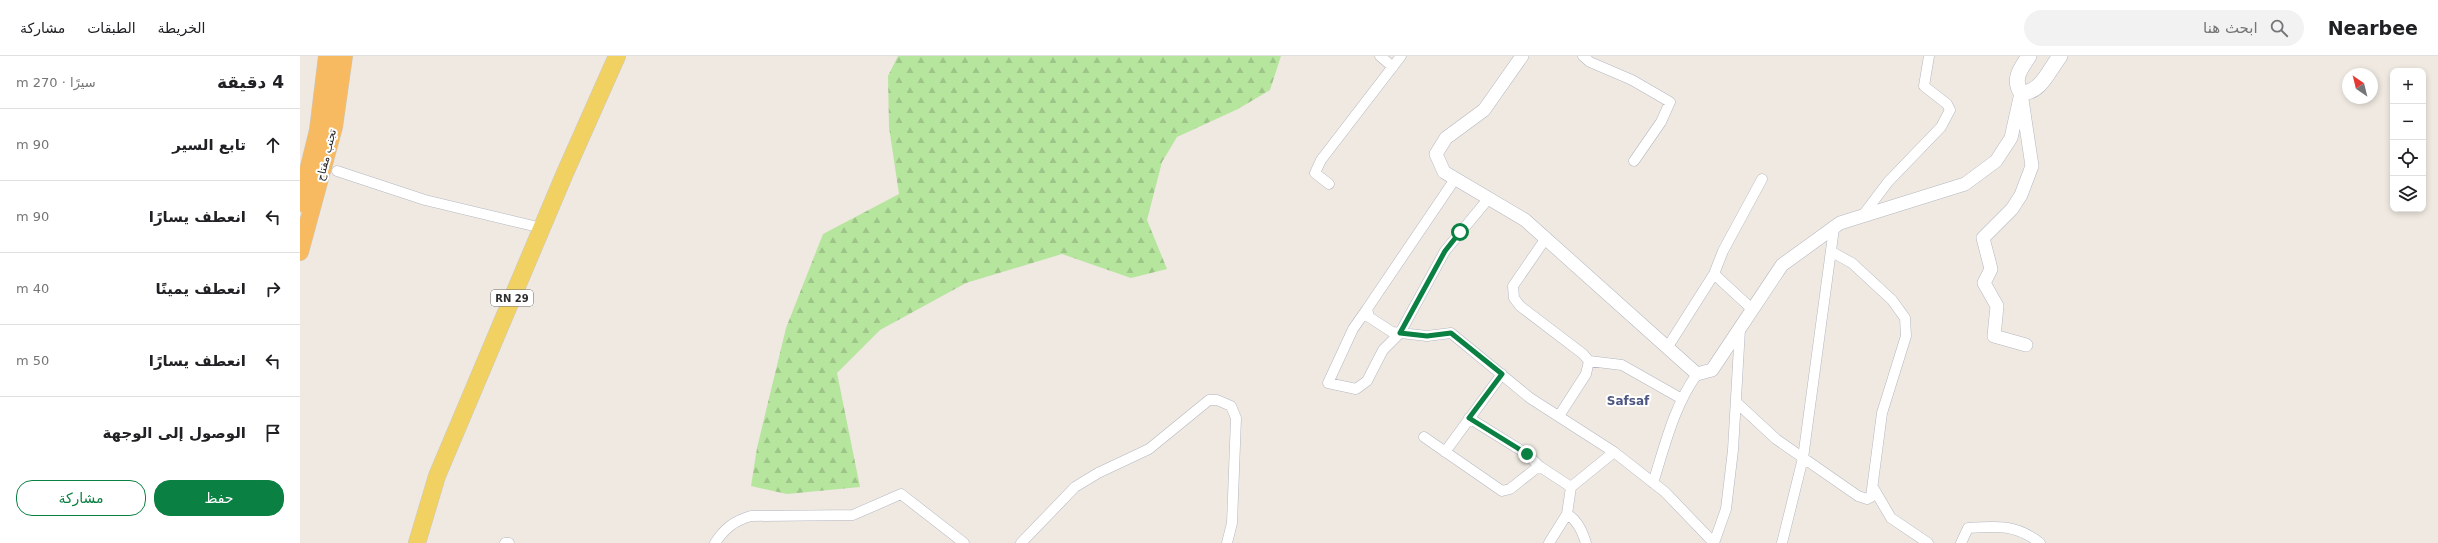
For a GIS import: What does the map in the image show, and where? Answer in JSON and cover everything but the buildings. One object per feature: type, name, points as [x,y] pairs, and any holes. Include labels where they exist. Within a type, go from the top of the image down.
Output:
[{"type":"highway","name":"تجنب مفتاح","points":[[300,203],[318,130],[327,56]]},
{"type":"highway","name":"تجنب مفتاح","points":[[300,252],[334,127],[344,56]]},
{"type":"main road","name":"RN 29","points":[[417,543],[437,476],[617,56]]},
{"type":"main road","points":[[2028,56],[2017,77],[2016,85],[2020,93],[2028,93],[2042,82],[2060,56]]},
{"type":"street","points":[[1380,56],[1394,67]]},
{"type":"street","points":[[1329,184],[1316,173],[1321,160],[1401,56]]},
{"type":"street","points":[[1522,56],[1484,110],[1446,138],[1436,154],[1444,172],[1525,220],[1697,374]]},
{"type":"street","points":[[1583,56],[1590,62],[1632,80],[1670,102],[1661,122],[1634,161]]},
{"type":"street","points":[[1863,215],[1888,182],[1941,127],[1950,110],[1947,104],[1924,86],[1929,56]]},
{"type":"street","points":[[1653,483],[1675,415],[1682,399],[1697,374],[1712,370],[1782,265],[1840,223],[1965,184],[1996,161],[2011,138],[2020,93]]},
{"type":"street","points":[[2020,93],[2032,166],[2021,195],[2012,210],[1983,238],[1991,269],[1984,283],[1996,306],[1994,336],[2026,345]]},
{"type":"street","points":[[337,171],[425,200],[542,228]]},
{"type":"street","points":[[1455,179],[1353,329],[1328,383],[1356,389],[1367,381],[1383,350],[1400,333],[1445,251],[1489,198]]},
{"type":"street","points":[[1667,348],[1714,274],[1723,251],[1762,179]]},
{"type":"street","points":[[1782,543],[1802,458],[1832,252],[1834,228]]},
{"type":"street","points":[[1546,238],[1514,286],[1514,298],[1520,306],[1583,354],[1589,361],[1622,366],[1682,399]]},
{"type":"street","points":[[1736,402],[1776,439],[1802,458],[1858,496],[1867,499],[1871,497],[1874,489],[1882,414],[1906,336],[1905,318],[1892,300],[1852,263],[1832,252]]},
{"type":"street","points":[[1714,274],[1753,310]]},
{"type":"street","points":[[1368,309],[1369,317],[1379,326],[1400,333],[1427,336],[1451,333],[1530,398],[1614,452],[1665,492],[1714,543],[1726,509],[1736,402],[1740,329]]},
{"type":"street","points":[[1559,416],[1586,374],[1589,361]]},
{"type":"street","points":[[1445,452],[1502,374]]},
{"type":"street","points":[[1021,543],[1075,487],[1098,473],[1150,450],[1209,400],[1217,400],[1231,406],[1236,418],[1232,523],[1227,543]]},
{"type":"street","points":[[1469,418],[1527,454],[1539,466],[1571,487]]},
{"type":"street","points":[[1424,437],[1502,491],[1510,489],[1539,466]]},
{"type":"street","points":[[1549,543],[1567,514],[1571,487],[1614,452]]},
{"type":"street","points":[[1874,489],[1891,518],[1913,539],[1928,543]]},
{"type":"street","points":[[715,543],[723,531],[736,520],[751,516],[853,515],[900,494],[964,543]]},
{"type":"street","points":[[1567,514],[1573,517],[1581,529],[1586,543]]},
{"type":"street","points":[[1961,543],[1968,528],[2001,526],[2027,533],[2040,543]]},
{"type":"green space","points":[[898,56],[1281,56],[1270,90],[1238,109],[1177,137],[1162,162],[1147,220],[1167,269],[1131,278],[1062,254],[966,283],[880,330],[837,373],[860,487],[787,494],[751,486],[757,448],[786,328],[823,234],[899,194],[889,127],[888,76]]},
{"type":"district","name":"Safsaf","points":[[1628,401]]},
{"type":"route","points":[[1460,232],[1445,251],[1400,333],[1427,336],[1436,335],[1443,332],[1451,333],[1502,374],[1469,418],[1527,454]]}]
